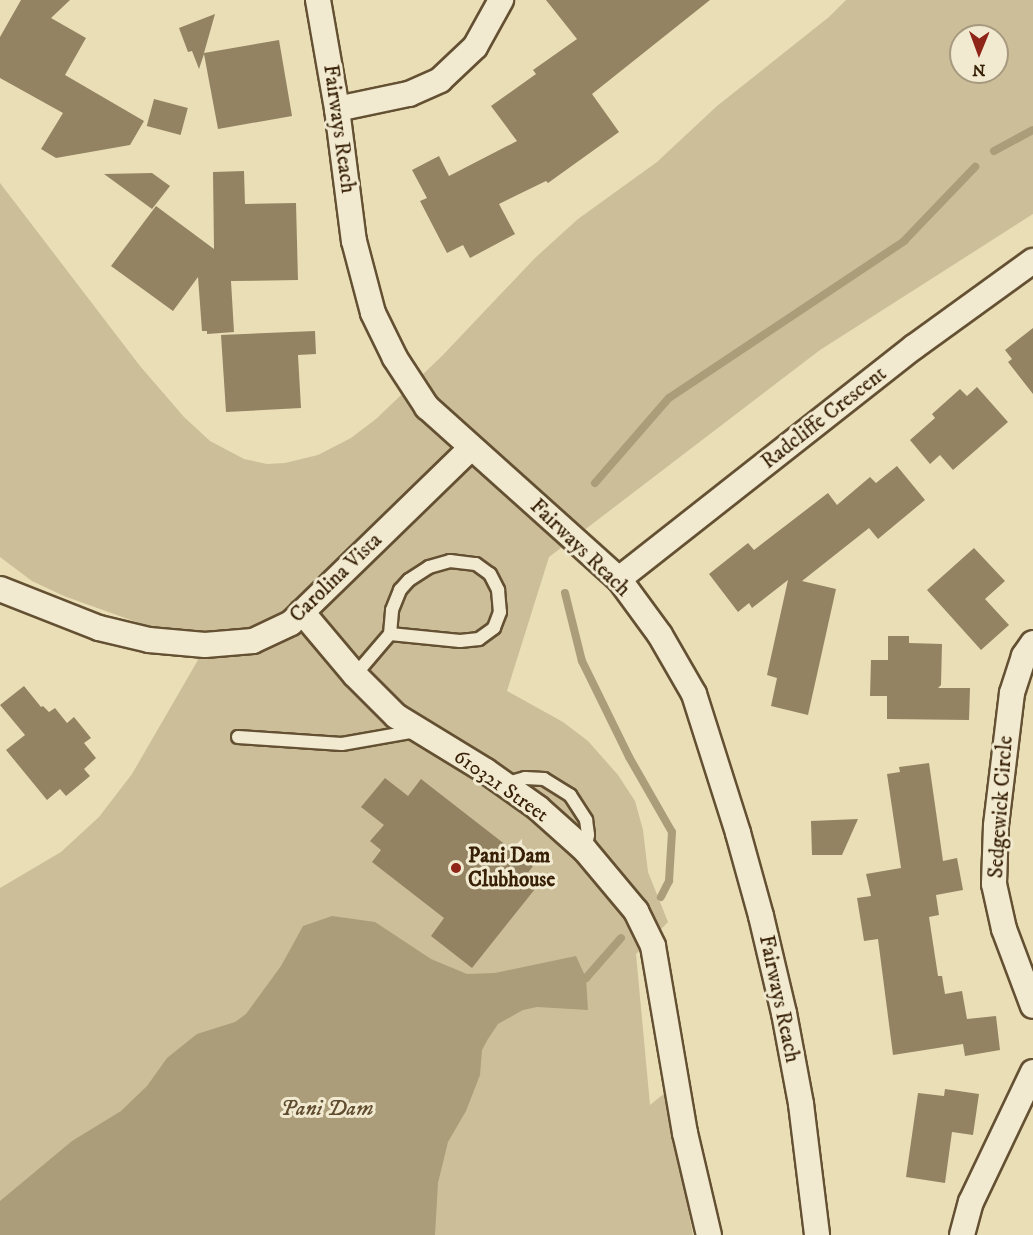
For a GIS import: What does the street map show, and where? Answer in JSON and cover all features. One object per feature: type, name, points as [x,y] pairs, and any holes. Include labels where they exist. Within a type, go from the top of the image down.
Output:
[{"type":"street","name":"Fairways Reach","points":[[318,0],[337,109],[354,241],[373,313],[395,358],[427,407],[619,579],[660,635],[694,694],[721,775],[762,916],[784,1013],[801,1104],[817,1235]]},
{"type":"street","points":[[337,109],[409,94],[440,80],[475,48],[501,0]]},
{"type":"street","name":"Radcliffe Crescent","points":[[619,579],[914,346],[1033,261]]},
{"type":"street","name":"Carolina Vista","points":[[0,589],[99,628],[149,640],[205,645],[253,641],[269,636],[291,624],[471,447]]},
{"type":"street","name":"610321 Street","points":[[302,612],[355,675],[396,716],[538,808],[585,850],[636,911],[653,946],[685,1132],[709,1235]]},
{"type":"street","name":"Sedgewick Circle","points":[[1033,643],[1024,656],[1012,693],[996,826],[994,884],[1004,929],[1033,1006]]},
{"type":"street","points":[[962,1235],[971,1202],[1033,1072]]},
{"type":"lane","points":[[355,675],[390,634],[392,610],[400,590],[409,580],[429,567],[450,561],[476,564],[490,574],[498,590],[500,612],[494,628],[479,639],[460,641],[390,634]]},
{"type":"lane","points":[[238,737],[342,744],[419,730]]},
{"type":"shaded area","points":[[846,0],[1033,0],[1033,214],[820,350],[549,557],[507,691],[563,722],[588,741],[618,775],[635,801],[643,830],[648,872],[668,922],[636,954],[650,1105],[666,1092],[693,1235],[0,1235],[0,888],[61,852],[99,817],[132,774],[198,660],[201,633],[164,632],[64,596],[32,581],[0,557],[0,183],[140,366],[184,417],[210,441],[244,459],[267,464],[285,463],[318,455],[351,438],[376,419],[442,356],[535,258],[578,219],[657,162],[717,106],[829,17]]},
{"type":"water","name":"Pani Dam","points":[[332,916],[375,922],[431,959],[467,974],[495,973],[576,956],[586,978],[588,1010],[537,1007],[523,1010],[498,1024],[488,1039],[482,1050],[480,1075],[466,1111],[448,1142],[438,1183],[435,1235],[0,1235],[0,1201],[72,1141],[121,1111],[147,1086],[167,1058],[197,1034],[235,1022],[246,1014],[281,966],[303,926]]},
{"type":"building","points":[[21,0],[70,0],[51,18],[86,38],[65,75],[144,121],[130,145],[56,158],[41,149],[63,113],[0,78],[0,37]]},
{"type":"building","points":[[546,0],[710,0],[592,94],[619,132],[548,183],[546,181],[499,204],[515,234],[470,258],[463,245],[447,253],[420,201],[427,198],[412,170],[439,156],[449,176],[517,141],[491,106],[536,74],[533,70],[577,39]]},
{"type":"building","points":[[215,14],[204,53],[279,40],[292,116],[218,129],[204,54],[199,69],[192,51],[188,52],[179,28]]},
{"type":"building","points":[[154,99],[188,108],[181,135],[147,126]]},
{"type":"building","points":[[244,171],[245,204],[296,203],[298,280],[231,281],[234,332],[207,334],[207,331],[202,331],[198,277],[173,311],[111,266],[156,206],[214,249],[213,172]]},
{"type":"building","points":[[152,173],[170,186],[152,209],[104,174]]},
{"type":"building","points":[[1033,328],[1033,394],[1008,362],[1012,359],[1005,350]]},
{"type":"building","points":[[315,331],[316,354],[298,355],[301,408],[226,412],[221,335]]},
{"type":"building","points":[[977,387],[1008,422],[953,470],[940,455],[930,464],[910,440],[935,418],[932,414],[960,389],[967,396]]},
{"type":"building","points":[[897,466],[925,500],[878,539],[869,528],[802,581],[836,589],[808,715],[771,706],[777,678],[767,675],[788,580],[752,608],[749,603],[738,612],[709,574],[748,543],[754,550],[828,493],[837,505],[870,477],[876,483]]},
{"type":"building","points":[[974,548],[1005,581],[985,599],[1009,625],[981,650],[927,590]]},
{"type":"building","points":[[888,636],[909,636],[909,643],[942,644],[941,685],[938,688],[970,688],[969,720],[887,719],[887,696],[870,696],[871,660],[888,660]]},
{"type":"building","points":[[24,686],[41,707],[43,706],[49,712],[55,708],[67,723],[74,717],[91,738],[84,743],[96,758],[84,769],[90,776],[66,796],[60,789],[47,800],[6,750],[25,735],[0,705]]},
{"type":"building","points":[[929,763],[943,861],[957,858],[963,890],[936,895],[939,915],[929,917],[938,976],[942,976],[945,994],[962,991],[967,1019],[996,1016],[1000,1050],[965,1056],[963,1044],[893,1055],[878,939],[864,941],[857,898],[871,896],[866,874],[901,868],[887,774],[900,772],[899,767]]},
{"type":"building","name":"Pani Dam Clubhouse","points":[[385,778],[408,796],[421,779],[533,866],[527,874],[539,884],[472,968],[431,936],[444,918],[372,862],[381,850],[370,841],[384,825],[361,807]]},
{"type":"building","points":[[858,819],[842,855],[812,855],[811,821]]},
{"type":"building","points":[[945,1089],[979,1094],[973,1135],[952,1132],[945,1183],[906,1177],[918,1093],[944,1096]]},
{"type":"waterway","points":[[994,151],[1033,130]]},
{"type":"waterway","points":[[595,483],[669,398],[904,241],[975,167]]},
{"type":"waterway","points":[[565,593],[582,661],[629,757],[672,832],[669,881],[661,897]]},
{"type":"waterway","points":[[575,980],[586,978],[621,938]]},
{"type":"place","name":"Pani Dam Clubhouse","points":[[456,868]]}]
